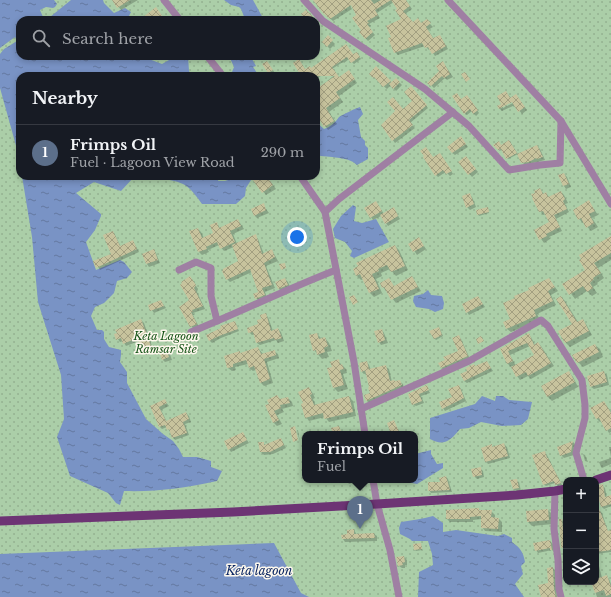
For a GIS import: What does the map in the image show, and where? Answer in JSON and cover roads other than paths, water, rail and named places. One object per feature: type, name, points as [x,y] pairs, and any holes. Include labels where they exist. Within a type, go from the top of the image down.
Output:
[{"type":"main road","points":[[599,479],[611,475]]},
{"type":"main road","points":[[0,521],[233,512],[377,504],[563,490]]},
{"type":"street","points":[[164,0],[177,16]]},
{"type":"street","points":[[304,0],[318,16]]},
{"type":"street","points":[[448,0],[561,121],[611,204]]},
{"type":"street","points":[[320,18],[425,89],[470,126],[510,170],[540,165],[560,164],[561,121]]},
{"type":"street","points":[[210,60],[220,72]]},
{"type":"street","points":[[325,212],[339,199],[453,112]]},
{"type":"street","points":[[303,180],[325,212],[354,362],[365,431]]},
{"type":"street","points":[[179,270],[196,262],[212,268],[211,296],[217,321]]},
{"type":"street","points":[[192,332],[336,270]]},
{"type":"street","points":[[361,409],[469,361],[541,320],[548,326],[582,380],[585,418],[576,453],[583,477]]},
{"type":"street","points":[[374,483],[377,504],[390,550],[399,597]]},
{"type":"street","points":[[555,491],[554,528],[561,597]]},
{"type":"water","points":[[0,0],[54,0],[57,4],[55,7],[46,7],[40,10],[43,16],[16,16],[16,39],[15,37],[0,48]]},
{"type":"water","points":[[71,0],[103,0],[114,13],[125,8],[131,12],[129,16],[51,16]]},
{"type":"water","points":[[224,0],[253,0],[262,16],[244,16],[239,7],[231,5]]},
{"type":"water","points":[[16,42],[16,60],[152,60],[162,64],[169,60],[188,60],[190,72],[16,72],[16,146],[0,88],[0,54],[4,49]]},
{"type":"water","points":[[231,60],[253,60],[256,66],[253,67],[256,72],[232,72],[234,67]]},
{"type":"water","points":[[360,107],[363,114],[358,120],[361,137],[365,141],[365,145],[368,148],[368,159],[357,165],[349,160],[320,156],[320,126],[324,129],[336,121],[339,117]]},
{"type":"water","points":[[23,180],[131,180],[121,191],[94,182],[76,193],[101,214],[95,230],[86,242],[96,270],[120,260],[124,262],[132,272],[127,278],[117,281],[114,293],[104,303],[95,307],[91,316],[97,330],[102,330],[104,332],[104,339],[109,347],[121,350],[120,362],[127,372],[127,383],[146,419],[173,441],[183,457],[197,457],[211,461],[211,467],[222,471],[217,481],[171,489],[124,491],[120,505],[116,503],[108,493],[70,476],[57,437],[64,419],[61,375],[38,302],[32,237]]},
{"type":"water","points":[[171,180],[251,180],[246,188],[245,196],[236,204],[202,204],[186,185]]},
{"type":"water","points":[[353,205],[356,207],[354,221],[362,223],[376,219],[389,242],[354,258],[350,256],[352,251],[345,242],[335,238],[333,229],[341,216]]},
{"type":"water","points":[[428,290],[431,295],[442,296],[444,303],[443,309],[435,312],[429,309],[416,307],[413,301],[414,296],[423,294]]},
{"type":"water","points":[[482,396],[495,401],[496,396],[503,396],[509,400],[532,402],[528,419],[521,425],[502,426],[481,422],[469,428],[460,429],[447,441],[439,442],[430,439],[430,418],[475,404]]},
{"type":"water","points":[[431,450],[431,454],[437,464],[443,463],[443,468],[417,484],[412,483],[418,483],[418,453]]},
{"type":"water","points":[[433,516],[443,523],[443,532],[456,530],[498,536],[504,534],[512,538],[512,542],[522,552],[525,562],[521,566],[523,574],[515,584],[524,597],[418,597],[419,572],[433,565],[432,554],[428,541],[412,541],[400,534],[399,528],[401,522]]},
{"type":"water","name":"Keta lagoon","points":[[274,543],[301,593],[309,597],[0,597],[0,554]]},
{"type":"place","name":"Frimps Oil","points":[[360,529]]},
{"type":"park label","name":"Keta Lagoon Ramsar Site","points":[[166,342]]}]
